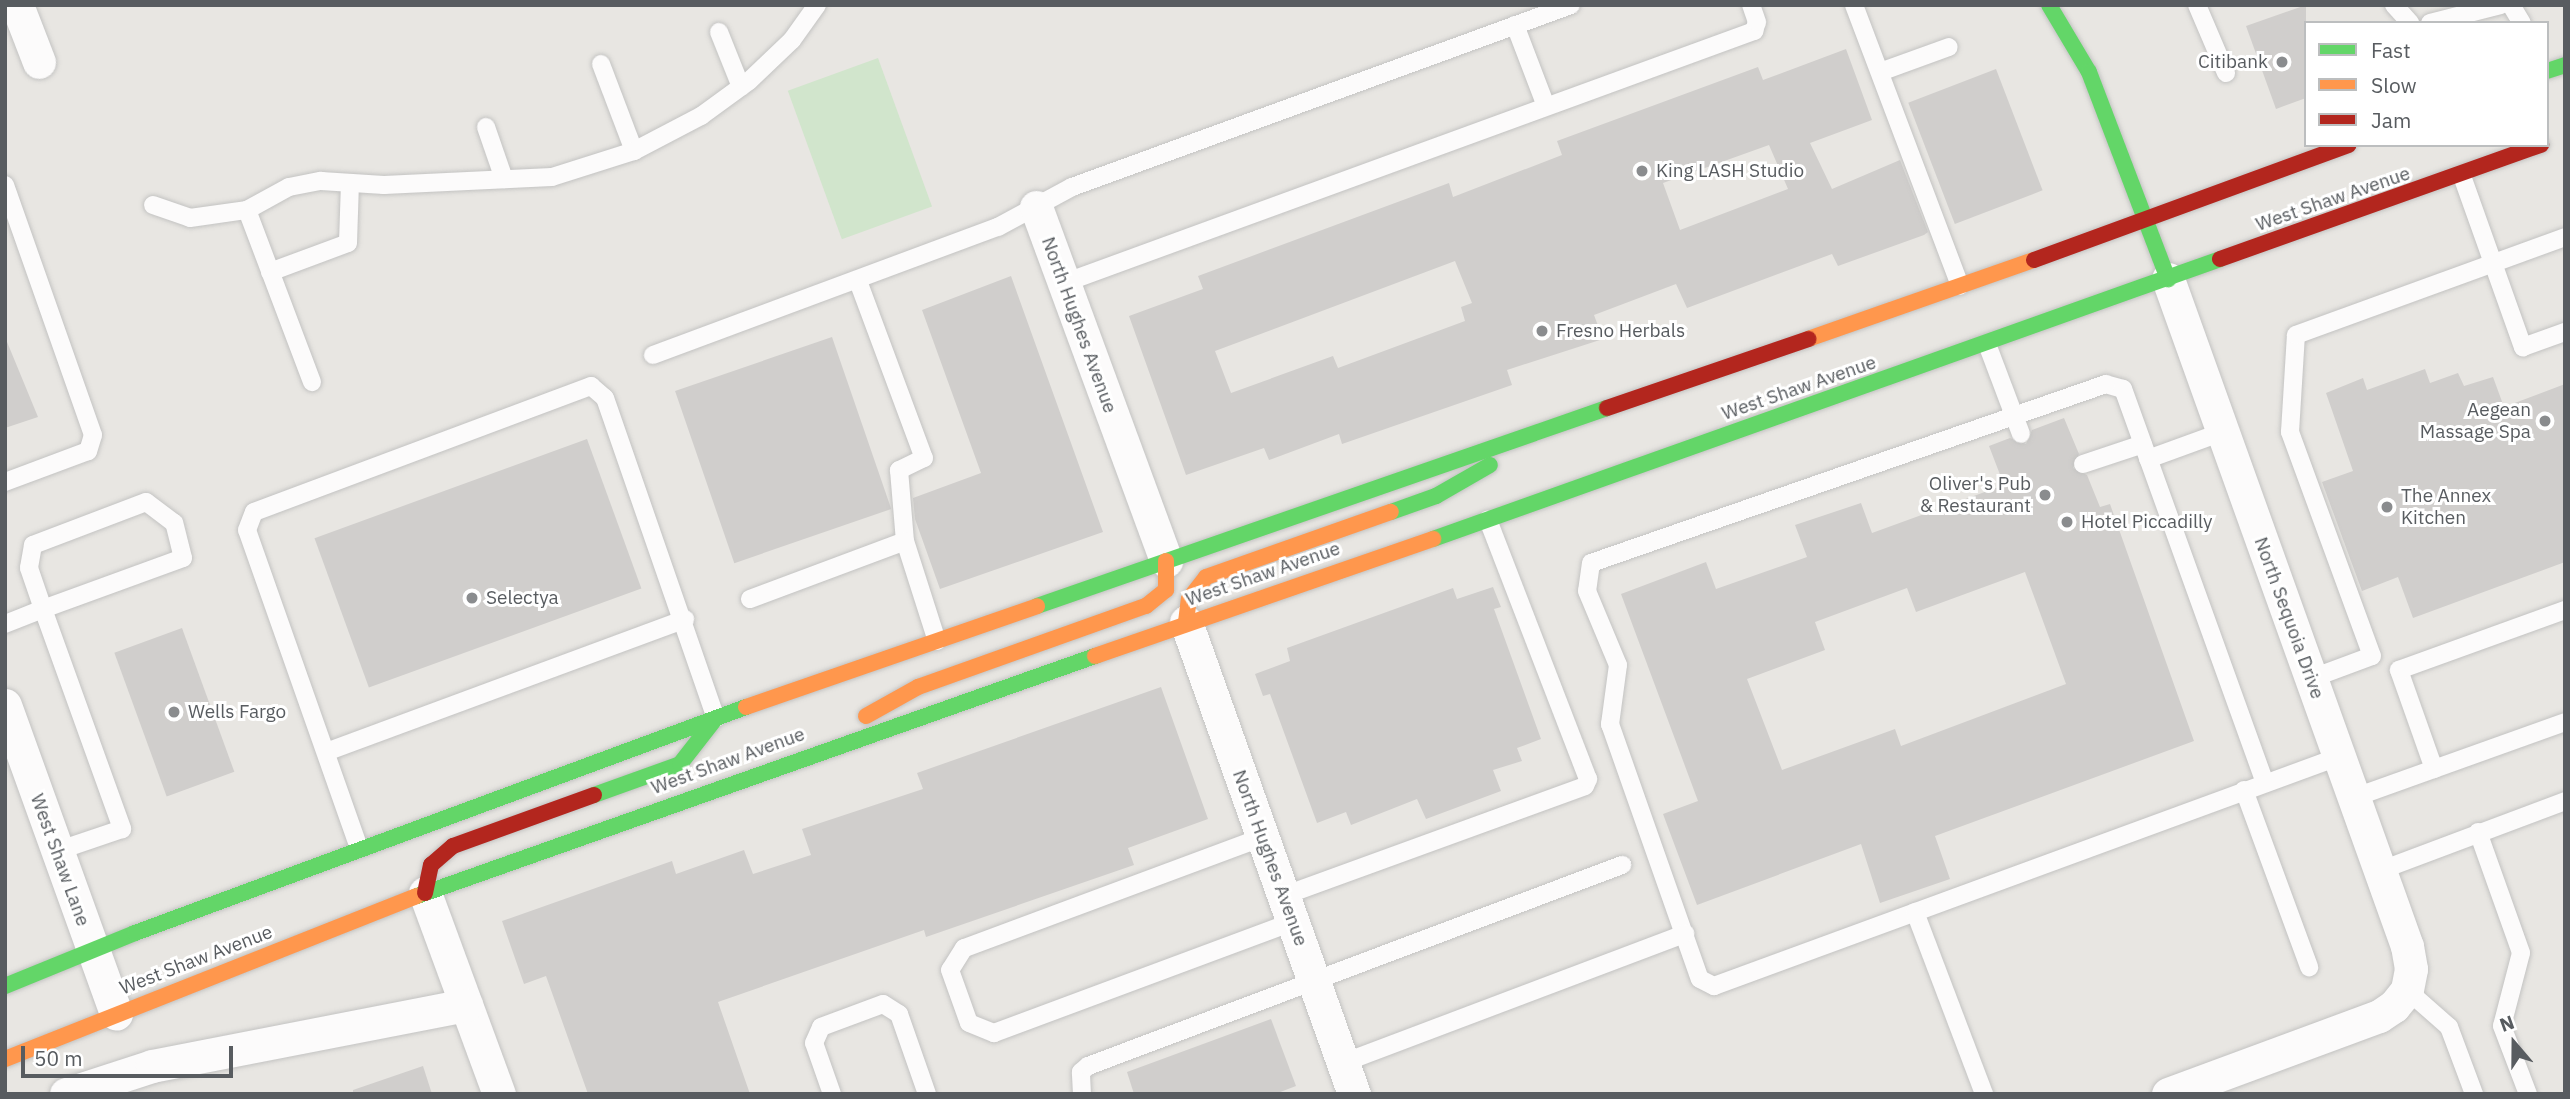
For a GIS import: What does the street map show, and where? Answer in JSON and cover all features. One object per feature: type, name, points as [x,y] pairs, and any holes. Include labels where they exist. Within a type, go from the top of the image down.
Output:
[{"type":"main road","name":"North Sequoia Drive","points":[[2049,5],[2089,72],[2168,279]]},
{"type":"main road","points":[[5,986],[359,848],[716,718],[1577,416],[1960,286],[2344,147]]},
{"type":"main road","name":"West Shaw Avenue","points":[[5,1059],[425,893],[786,762],[1488,520],[2538,147]]},
{"type":"main road","points":[[1186,622],[1189,599],[1206,577],[1436,496],[1577,416]]},
{"type":"main road","points":[[786,762],[918,687],[1146,606],[1166,590],[1166,561]]},
{"type":"main road","points":[[425,893],[431,865],[453,846],[680,764],[716,718]]},
{"type":"street","points":[[17,5],[39,62]]},
{"type":"street","name":"North Hughes Avenue","points":[[1035,207],[1166,561]]},
{"type":"street","name":"North Sequoia Drive","points":[[2168,279],[2407,946],[2411,969],[2407,990]]},
{"type":"street","name":"North Hughes Avenue","points":[[1186,622],[1348,1078]]},
{"type":"street","name":"West Shaw Lane","points":[[5,705],[116,1014]]},
{"type":"street","points":[[425,893],[499,1094]]},
{"type":"street","points":[[2168,1094],[2379,1016],[2395,1006],[2407,990]]},
{"type":"street","points":[[66,1094],[152,1066],[466,1004]]},
{"type":"lane","points":[[153,205],[190,218],[247,209],[289,187],[321,181],[350,183],[552,177],[634,151],[701,116],[741,87],[792,40],[817,5]]},
{"type":"lane","points":[[653,355],[998,227],[1072,187],[1571,5]]},
{"type":"lane","points":[[1064,283],[1754,31],[1757,22],[1751,5]]},
{"type":"lane","points":[[1854,5],[1960,286]]},
{"type":"lane","points":[[2197,5],[2226,74]]},
{"type":"lane","points":[[2394,5],[2408,21]]},
{"type":"lane","points":[[2438,21],[2501,5]]},
{"type":"lane","points":[[2511,5],[2521,21]]},
{"type":"lane","points":[[1515,25],[1546,106]]},
{"type":"lane","points":[[719,32],[741,87]]},
{"type":"lane","points":[[1880,72],[1949,47]]},
{"type":"lane","points":[[601,64],[634,151]]},
{"type":"lane","points":[[486,127],[504,180]]},
{"type":"lane","points":[[2462,176],[2524,346],[2565,331]]},
{"type":"lane","points":[[270,272],[348,243],[350,183]]},
{"type":"lane","points":[[5,185],[93,435],[88,451],[5,482]]},
{"type":"lane","points":[[247,209],[312,382]]},
{"type":"lane","points":[[2434,769],[2399,670],[2372,656],[2290,432],[2296,335],[2565,237]]},
{"type":"lane","points":[[858,281],[924,458],[899,470],[905,541],[937,640]]},
{"type":"lane","points":[[1987,344],[2021,434]]},
{"type":"lane","points":[[2265,783],[2123,389],[2106,384],[1591,563],[1587,591],[1618,666],[1610,724],[1700,979],[1714,986],[2338,757]]},
{"type":"lane","points":[[359,848],[247,530],[254,512],[591,386],[605,398],[685,619],[716,718]]},
{"type":"lane","points":[[2083,464],[2222,432]]},
{"type":"lane","points":[[5,624],[43,608],[183,558],[174,523],[146,502],[33,545],[29,568],[43,608],[122,829],[57,852]]},
{"type":"lane","points":[[1263,837],[964,948],[950,970],[969,1023],[994,1033],[1586,786],[1588,779],[1488,520]]},
{"type":"lane","points":[[750,599],[905,541]]},
{"type":"lane","points":[[2399,670],[2565,610]]},
{"type":"lane","points":[[326,752],[685,619]]},
{"type":"lane","points":[[2310,679],[2372,656]]},
{"type":"lane","points":[[2353,798],[2565,722]]},
{"type":"lane","points":[[2244,790],[2309,967]]},
{"type":"lane","points":[[2379,871],[2565,801]]},
{"type":"lane","points":[[2478,832],[2521,953],[2502,1026],[2528,1094]]},
{"type":"lane","points":[[1082,1094],[1081,1072],[1088,1066],[1622,865]]},
{"type":"lane","points":[[1915,912],[1984,1094]]},
{"type":"lane","points":[[1348,1078],[1685,934]]},
{"type":"lane","points":[[2407,990],[2449,1027],[2474,1094]]},
{"type":"lane","points":[[832,1094],[814,1043],[821,1027],[883,1004],[899,1014],[928,1094]]},
{"type":"green space","points":[[878,58],[932,206],[842,239],[788,91]]},
{"type":"building","name":"Citibank","points":[[2306,5],[2304,99],[2276,109],[2246,26]]},
{"type":"building","points":[[1846,49],[1872,120],[1810,143],[1832,189],[1900,160],[1928,232],[1838,266],[1832,254],[1687,308],[1676,284],[1594,315],[1603,339],[1507,370],[1512,385],[1342,444],[1339,434],[1269,460],[1264,448],[1186,475],[1129,316],[1203,289],[1198,276],[1449,183],[1453,197],[1562,155],[1557,141],[1758,67],[1763,80]],"holes":[[[1769,145],[1788,189],[1680,230],[1663,183]],[[1455,261],[1472,303],[1461,307],[1465,321],[1338,368],[1333,356],[1231,393],[1215,351]]]},
{"type":"building","points":[[1996,69],[2043,190],[1955,224],[1908,103]]},
{"type":"building","points":[[1011,276],[1103,532],[940,589],[915,519],[913,498],[981,473],[922,310]]},
{"type":"building","points":[[5,337],[38,417],[5,428]]},
{"type":"building","points":[[832,337],[891,509],[734,563],[675,391]]},
{"type":"building","points":[[2425,369],[2430,383],[2458,373],[2464,386],[2493,377],[2504,407],[2565,384],[2565,562],[2413,618],[2398,577],[2362,591],[2322,482],[2353,471],[2326,393],[2363,378],[2367,390]]},
{"type":"building","points":[[2064,418],[2079,454],[2073,468],[2087,475],[2100,507],[2110,504],[2194,741],[1935,836],[1950,879],[1880,903],[1861,844],[1697,905],[1663,814],[1698,801],[1621,594],[1706,562],[1716,589],[1807,557],[1795,525],[1861,503],[1872,533],[2004,485],[1989,446],[2010,438],[2026,444],[2032,430]],"holes":[[[2025,572],[2066,684],[1901,746],[1895,729],[1782,770],[1747,679],[1825,650],[1815,622],[1907,588],[1916,612]]]},
{"type":"building","points":[[587,439],[641,588],[369,688],[314,538]]},
{"type":"building","points":[[1493,587],[1501,607],[1494,609],[1541,739],[1517,748],[1522,761],[1493,770],[1501,791],[1426,819],[1417,799],[1351,825],[1346,812],[1317,823],[1270,694],[1263,696],[1255,674],[1290,661],[1287,648],[1453,588],[1457,599]]},
{"type":"building","name":"Wells Fargo","points":[[182,628],[234,772],[167,796],[114,653]]},
{"type":"building","points":[[1161,687],[1208,819],[1128,848],[1134,865],[926,937],[924,930],[718,1002],[750,1094],[588,1094],[546,976],[524,984],[502,921],[672,861],[676,874],[744,850],[753,874],[811,855],[802,829],[923,789],[917,773]]},
{"type":"building","points":[[1271,1019],[1296,1086],[1275,1094],[1134,1094],[1127,1072]]},
{"type":"building","points":[[423,1066],[432,1094],[353,1094],[353,1090]]},
{"type":"traffic: fast","points":[[2049,5],[2089,72],[2168,279]]},
{"type":"traffic: fast","points":[[2549,70],[2565,65]]},
{"type":"traffic: fast","points":[[1433,539],[2220,259]]},
{"type":"traffic: fast","points":[[1037,606],[1607,408]]},
{"type":"traffic: fast","points":[[1391,512],[1436,496],[1490,465]]},
{"type":"traffic: fast","points":[[417,896],[1095,656]]},
{"type":"traffic: fast","points":[[5,986],[135,933],[746,707]]},
{"type":"traffic: fast","points":[[594,795],[680,764],[716,718]]},
{"type":"traffic: slow","points":[[1808,339],[2034,260]]},
{"type":"traffic: slow","points":[[1186,622],[1189,599],[1206,577],[1391,512]]},
{"type":"traffic: slow","points":[[1095,656],[1433,539]]},
{"type":"traffic: slow","points":[[866,716],[918,687],[1146,606],[1166,590],[1166,561]]},
{"type":"traffic: slow","points":[[746,707],[1037,606]]},
{"type":"traffic: slow","points":[[5,1059],[417,896]]},
{"type":"traffic: jam","points":[[2034,260],[2344,147]]},
{"type":"traffic: jam","points":[[2220,259],[2535,147]]},
{"type":"traffic: jam","points":[[1607,408],[1808,339]]},
{"type":"traffic: jam","points":[[425,893],[431,865],[453,846],[594,795]]},
{"type":"place","name":"Citibank","points":[[2282,62]]},
{"type":"place","name":"King LASH Studio","points":[[1642,171]]},
{"type":"place","name":"Fresno Herbals","points":[[1542,331]]},
{"type":"place","name":"Aegean Massage Spa","points":[[2545,421]]},
{"type":"place","name":"Oliver's Pub & Restaurant","points":[[2045,495]]},
{"type":"place","name":"The Annex Kitchen","points":[[2387,507]]},
{"type":"place","name":"Hotel Piccadilly","points":[[2067,522]]},
{"type":"place","name":"Selectya","points":[[472,598]]},
{"type":"place","name":"Wells Fargo","points":[[174,712]]}]
